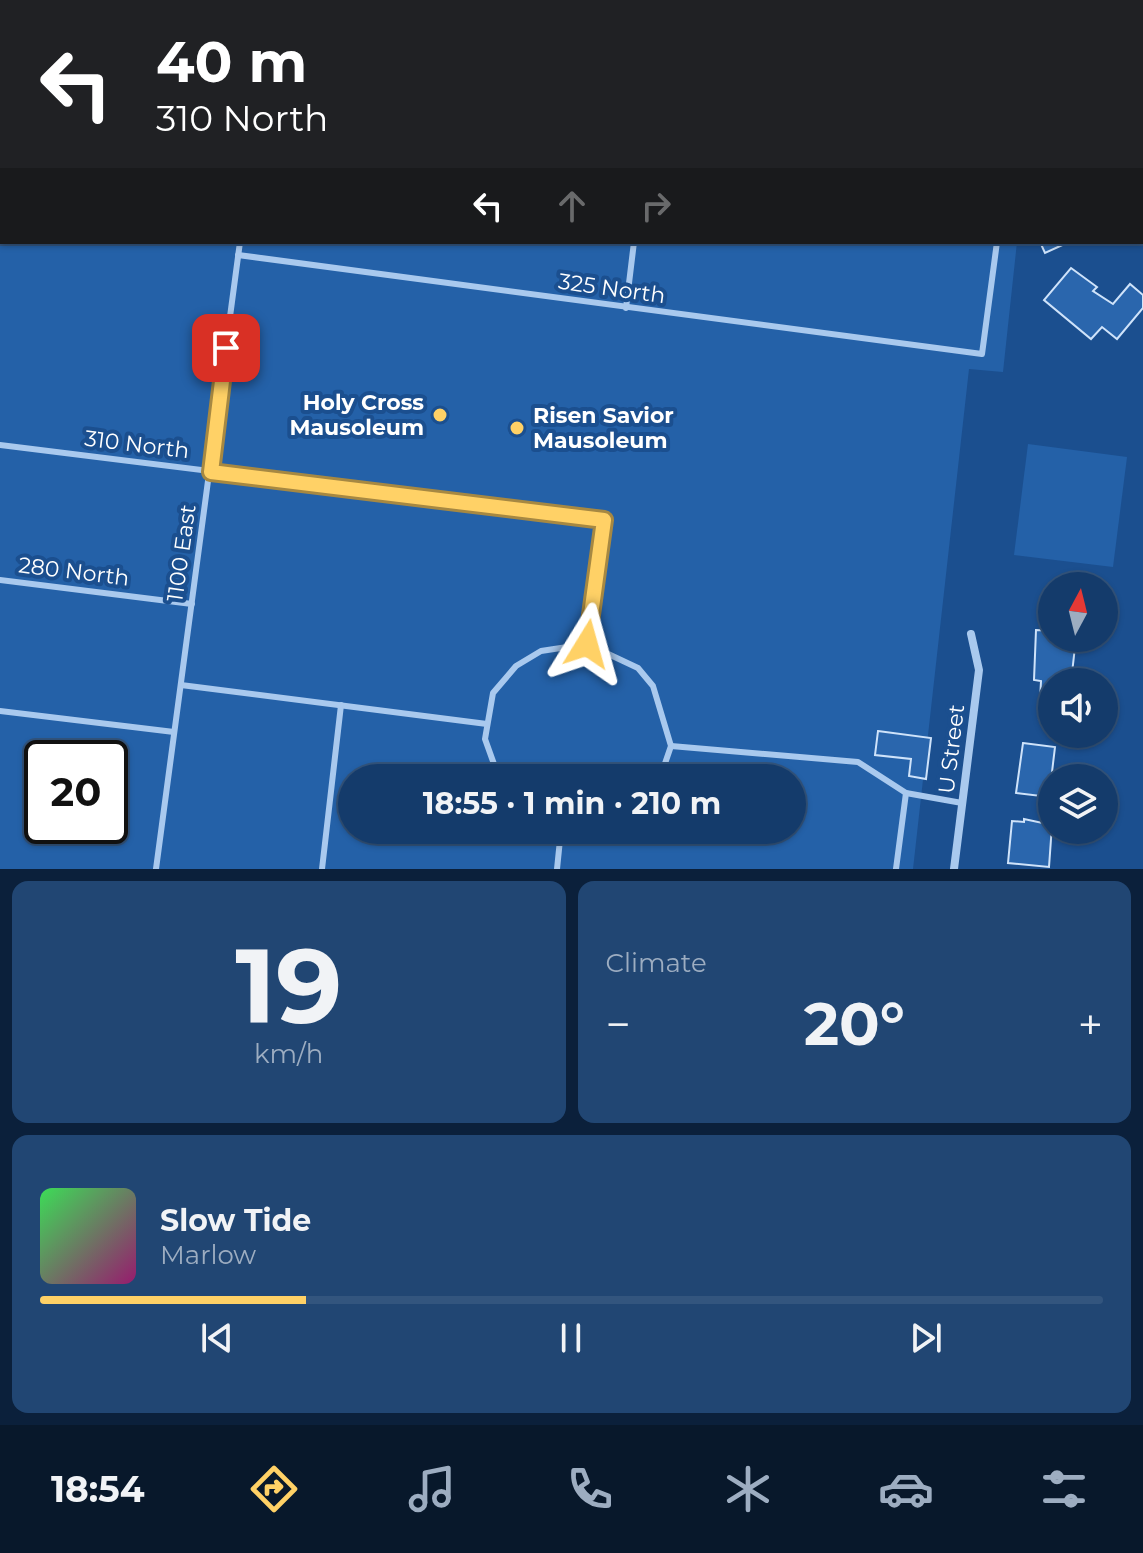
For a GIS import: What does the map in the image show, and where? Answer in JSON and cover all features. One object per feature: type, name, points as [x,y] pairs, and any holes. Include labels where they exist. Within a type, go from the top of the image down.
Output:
[{"type":"street","name":"U Street","points":[[954,869],[979,670],[971,634]]},
{"type":"lane","name":"1100 East","points":[[156,869],[240,244]]},
{"type":"lane","points":[[626,308],[634,244]]},
{"type":"lane","name":"325 North","points":[[238,255],[982,354],[997,244]]},
{"type":"lane","name":"310 North","points":[[0,445],[604,520],[587,644]]},
{"type":"lane","name":"280 North","points":[[0,580],[192,604]]},
{"type":"lane","points":[[494,764],[485,739],[493,693],[516,666],[541,651],[587,644],[638,668],[653,686],[671,746],[665,764]]},
{"type":"lane","points":[[181,685],[487,724]]},
{"type":"lane","points":[[322,869],[341,705]]},
{"type":"lane","points":[[0,711],[174,732]]},
{"type":"lane","points":[[671,746],[858,762],[906,793],[962,803]]},
{"type":"lane","points":[[896,869],[906,793]]},
{"type":"lane","points":[[557,869],[560,844]]},
{"type":"shaded area","points":[[0,244],[1017,244],[1003,372],[969,369],[913,869],[0,869]]},
{"type":"shaded area","points":[[1028,444],[1127,457],[1113,567],[1014,555]]},
{"type":"building","points":[[1041,244],[1065,244],[1045,253]]},
{"type":"building","points":[[1071,268],[1097,287],[1093,291],[1113,304],[1130,284],[1143,295],[1143,308],[1117,339],[1102,327],[1091,339],[1044,300]]},
{"type":"building","points":[[1036,630],[1038,652],[1074,652],[1073,668],[1038,668],[1038,681],[1034,680]]},
{"type":"building","points":[[878,731],[931,738],[926,779],[909,776],[911,759],[875,755]]},
{"type":"building","points":[[1023,743],[1038,745],[1038,748],[1055,748],[1053,764],[1038,764],[1038,796],[1016,793]]},
{"type":"building","points":[[1024,819],[1038,822],[1038,844],[1051,844],[1049,867],[1008,863],[1012,821],[1024,822]]},
{"type":"place","name":"Holy Cross Mausoleum","points":[[440,415]]},
{"type":"place","name":"Risen Savior Mausoleum","points":[[517,428]]},
{"type":"route","points":[[226,348],[211,472],[604,520],[587,644]]}]
